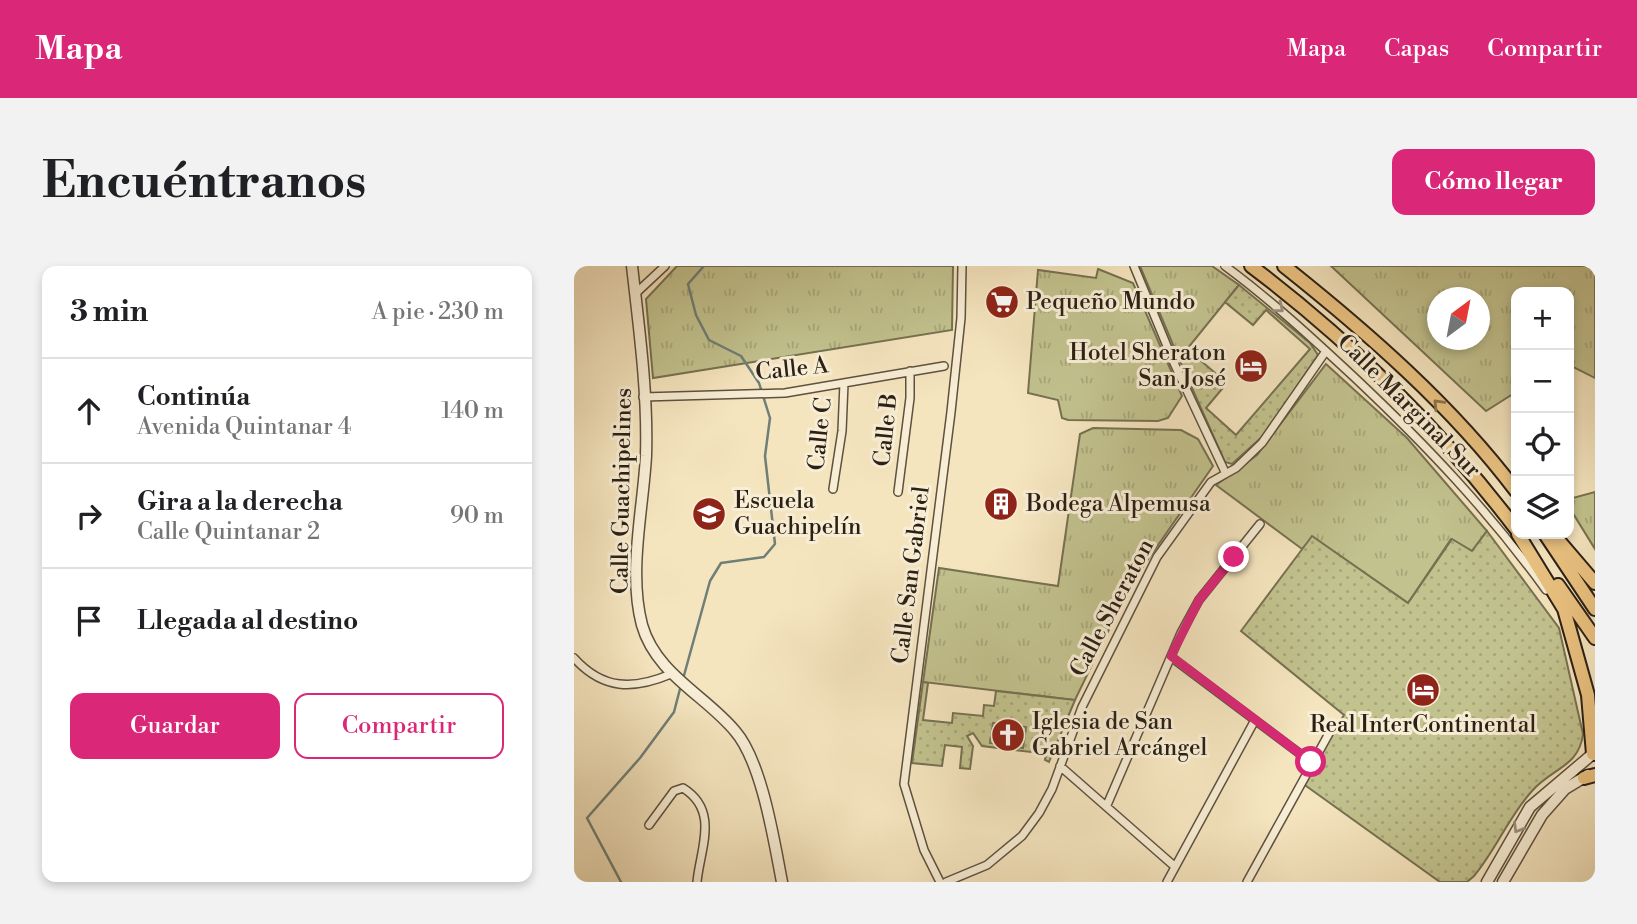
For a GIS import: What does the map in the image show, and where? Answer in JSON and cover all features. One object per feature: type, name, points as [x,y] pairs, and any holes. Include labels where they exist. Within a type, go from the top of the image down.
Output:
[{"type":"highway","points":[[1251,266],[1325,327],[1414,411],[1511,522]]},
{"type":"highway","points":[[1284,266],[1405,371],[1486,455],[1511,485]]},
{"type":"highway","points":[[1522,539],[1552,587],[1570,627],[1588,695],[1594,753]]},
{"type":"highway","points":[[1523,539],[1595,638]]},
{"type":"highway","points":[[1548,539],[1595,609]]},
{"type":"highway","points":[[1557,539],[1595,583]]},
{"type":"street","name":"Calle Guachipelines","points":[[632,266],[646,454],[637,578],[642,625],[651,645],[678,680],[736,732],[747,747],[770,822],[782,882]]},
{"type":"street","points":[[635,294],[665,266]]},
{"type":"street","name":"Calle San Gabriel","points":[[940,882],[924,850],[904,784],[951,412],[961,318],[962,266]]},
{"type":"street","points":[[1134,266],[1174,363],[1225,472]]},
{"type":"street","name":"Calle Marginal Sur","points":[[1225,266],[1286,313],[1445,464],[1520,554],[1570,627]]},
{"type":"street","name":"Calle Sheraton","points":[[946,882],[987,864],[1022,836],[1040,813],[1082,707],[1144,579],[1206,488],[1225,472],[1236,468],[1262,443],[1326,351]]},
{"type":"street","name":"Calle A","points":[[643,397],[771,393],[944,366]]},
{"type":"street","name":"Calle B","points":[[898,492],[911,398],[910,372]]},
{"type":"street","name":"Calle C","points":[[833,489],[842,431],[844,383]]},
{"type":"street","points":[[1107,805],[1171,656],[1199,600],[1259,524]]},
{"type":"street","points":[[1171,656],[1311,762]]},
{"type":"street","points":[[574,658],[604,682],[618,685],[678,680]]},
{"type":"street","points":[[1167,882],[1173,865],[1255,720]]},
{"type":"street","points":[[1247,882],[1332,728]]},
{"type":"street","points":[[1487,882],[1531,807],[1594,753]]},
{"type":"street","points":[[1060,766],[1173,865]]},
{"type":"street","points":[[1503,882],[1542,815],[1565,789],[1589,777],[1595,770]]},
{"type":"street","points":[[649,825],[674,791],[683,788],[696,799],[705,815],[707,839],[697,882]]},
{"type":"green space","points":[[677,266],[953,266],[952,330],[653,378],[646,299]]},
{"type":"green space","points":[[1140,266],[1212,266],[1239,285],[1179,359]]},
{"type":"green space","points":[[1331,266],[1595,266],[1595,378],[1574,368],[1574,287],[1511,287],[1511,395],[1486,411]]},
{"type":"green space","points":[[1098,269],[1133,283],[1182,396],[1168,418],[1158,421],[1068,420],[1062,418],[1058,400],[1028,393],[1038,270],[1096,278]]},
{"type":"green space","points":[[1239,285],[1310,343],[1318,355],[1264,435],[1232,464],[1225,462],[1179,359],[1187,349],[1227,383],[1206,408],[1236,435],[1310,349],[1266,310],[1253,325],[1225,302]]},
{"type":"green space","points":[[1326,364],[1407,438],[1487,531],[1472,551],[1451,539],[1408,603],[1313,537],[1302,549],[1216,485],[1257,455]]},
{"type":"green space","points":[[1093,428],[1181,430],[1198,439],[1213,466],[1131,584],[1075,700],[923,682],[939,568],[1058,586],[1080,434]]},
{"type":"green space","points":[[1595,492],[1595,549],[1574,515],[1574,498]]},
{"type":"green space","points":[[1487,531],[1559,628],[1583,734],[1576,754],[1532,791],[1474,876],[1467,882],[1440,882],[1302,783],[1344,715],[1241,631],[1312,536],[1408,603],[1452,539],[1472,551]]},
{"type":"green space","points":[[923,682],[928,683],[923,720],[952,723],[953,713],[983,716],[984,705],[994,706],[996,691],[1075,700],[1049,762],[1045,760],[1047,748],[1033,745],[1031,752],[982,746],[973,733],[967,736],[973,746],[970,769],[960,768],[962,747],[945,745],[942,766],[912,763]],"holes":[[[993,723],[1026,727],[1023,748],[990,743]]]},
{"type":"waterway","points":[[683,679],[710,581],[721,563],[764,557],[775,544],[765,456],[770,418],[759,383],[741,356],[709,340],[696,315],[688,284],[704,266]]},
{"type":"waterway","points":[[621,882],[587,818],[640,758],[674,712],[681,685]]},
{"type":"place","name":"Pequeño Mundo","points":[[1002,302]]},
{"type":"place","name":"Hotel Sheraton San José","points":[[1251,366]]},
{"type":"place","name":"Bodega Alpemusa","points":[[1001,504]]},
{"type":"place","name":"Escuela Guachipelín","points":[[709,514]]},
{"type":"place","name":"Real InterContinental","points":[[1423,690]]},
{"type":"place","name":"Iglesia de San Gabriel Arcángel","points":[[1008,735]]},
{"type":"route","points":[[1234,557],[1199,600],[1171,656],[1311,762]]}]
